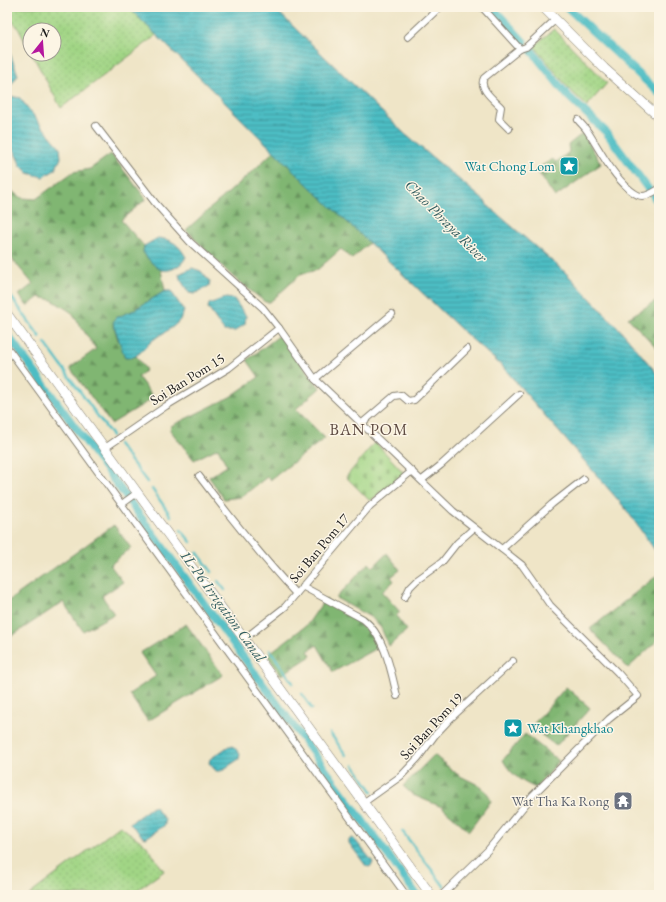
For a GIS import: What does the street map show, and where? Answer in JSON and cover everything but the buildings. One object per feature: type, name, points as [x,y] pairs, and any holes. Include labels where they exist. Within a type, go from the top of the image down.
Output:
[{"type":"main road","points":[[543,7],[604,68],[659,117]]},
{"type":"main road","points":[[7,314],[105,448],[135,494],[244,639],[431,895]]},
{"type":"street","points":[[408,37],[440,7]]},
{"type":"street","points":[[482,7],[520,49]]},
{"type":"street","points":[[509,129],[499,119],[501,107],[482,87],[482,82],[484,78],[520,49],[526,47],[555,20]]},
{"type":"street","points":[[578,120],[587,130],[616,176],[631,190],[637,195],[642,196],[659,189]]},
{"type":"street","points":[[96,126],[156,204],[190,242],[263,308],[280,328],[315,379],[453,511],[522,564],[550,605],[618,673],[638,696],[609,719],[533,795],[488,850],[442,895]]},
{"type":"street","points":[[315,379],[392,314]]},
{"type":"street","name":"Soi Ban Pom 15","points":[[105,448],[166,406],[229,368],[280,328]]},
{"type":"street","points":[[7,347],[124,502],[406,895]]},
{"type":"street","points":[[361,424],[394,396],[401,395],[408,401],[414,400],[467,349]]},
{"type":"street","points":[[422,480],[441,465],[519,394]]},
{"type":"street","name":"Soi Ban Pom 17","points":[[244,639],[285,607],[370,506],[412,471]]},
{"type":"street","points":[[199,476],[265,561],[296,594]]},
{"type":"street","points":[[502,549],[584,478]]},
{"type":"street","points":[[124,502],[135,494]]},
{"type":"street","points":[[405,597],[417,580],[442,562],[458,543],[474,528]]},
{"type":"street","points":[[302,586],[369,623],[388,658],[397,696]]},
{"type":"street","name":"Soi Ban Pom 19","points":[[363,803],[401,776],[451,718],[513,661]]},
{"type":"green space","points":[[7,7],[128,7],[157,35],[61,108],[36,62],[62,62],[62,22],[22,22],[22,36],[17,26],[7,17]]},
{"type":"green space","points":[[554,29],[607,83],[587,106],[570,90],[534,46]]},
{"type":"green space","points":[[583,133],[601,164],[555,197],[536,169],[553,159],[556,162],[569,152],[568,145]]},
{"type":"green space","points":[[274,151],[311,188],[370,242],[352,259],[341,249],[317,270],[301,274],[270,302],[265,302],[232,276],[186,230]]},
{"type":"green space","points":[[111,154],[146,199],[121,220],[144,246],[143,252],[148,259],[161,270],[165,291],[113,323],[118,340],[130,358],[136,356],[146,370],[138,377],[154,398],[111,424],[70,368],[96,349],[71,312],[52,300],[39,297],[27,306],[19,295],[33,284],[7,253],[7,188],[22,198],[36,199],[73,172],[90,169]]},
{"type":"green space","points":[[659,299],[659,349],[658,349],[628,318]]},
{"type":"green space","points":[[280,335],[320,388],[296,409],[325,438],[270,480],[267,477],[241,497],[224,499],[209,477],[227,466],[218,448],[194,460],[170,430],[171,426],[230,397],[259,377],[247,360]]},
{"type":"green space","points":[[375,442],[403,472],[402,476],[370,501],[346,477]]},
{"type":"green space","points":[[114,525],[131,548],[110,565],[123,582],[102,596],[114,614],[83,631],[63,602],[7,639],[7,602]]},
{"type":"green space","points":[[387,553],[400,570],[391,577],[394,581],[382,592],[400,612],[396,616],[407,630],[389,646],[381,628],[372,618],[336,598],[369,563],[373,567]]},
{"type":"green space","points":[[659,574],[659,639],[628,668],[590,629]]},
{"type":"green space","points":[[325,599],[369,624],[382,645],[333,672],[317,645],[308,651],[311,656],[281,675],[267,655],[307,625]]},
{"type":"green space","points":[[186,624],[223,675],[148,721],[129,694],[156,676],[140,653]]},
{"type":"green space","points":[[566,687],[590,708],[556,746],[531,727]]},
{"type":"green space","points":[[525,734],[559,761],[536,788],[517,777],[503,760]]},
{"type":"green space","points":[[434,755],[457,774],[477,784],[486,791],[489,796],[491,801],[469,831],[442,807],[413,795],[403,786]]},
{"type":"green space","points":[[120,826],[146,845],[164,871],[130,895],[29,895]]},
{"type":"water","name":"Chao Phraya River","points":[[128,7],[273,7],[406,135],[487,203],[486,204],[567,274],[625,335],[659,376],[659,556],[625,508],[502,366],[311,188]]},
{"type":"water","points":[[7,45],[18,75],[11,85],[7,87]]},
{"type":"water","points":[[10,96],[20,98],[60,147],[61,158],[55,170],[43,177],[28,173],[21,166],[7,140],[7,98]]},
{"type":"water","points":[[158,238],[175,243],[186,257],[182,263],[169,270],[159,269],[154,265],[143,252],[144,246]]},
{"type":"water","points":[[192,268],[201,271],[210,282],[209,286],[194,294],[189,293],[180,279],[179,274]]},
{"type":"water","points":[[165,291],[171,291],[184,311],[182,316],[175,325],[153,340],[137,355],[125,358],[113,323],[115,318],[132,311]]},
{"type":"water","points":[[225,298],[234,299],[246,316],[245,324],[235,331],[224,331],[208,308],[209,304]]},
{"type":"water","points":[[229,746],[233,746],[240,754],[239,759],[221,771],[216,771],[209,763],[210,759]]},
{"type":"water","points":[[152,807],[155,807],[165,820],[165,825],[146,838],[143,837],[130,823]]},
{"type":"water","points":[[352,838],[373,862],[369,867],[366,866],[349,843],[349,840]]},
{"type":"waterway","points":[[492,7],[524,42]]},
{"type":"waterway","points":[[567,7],[659,93]]},
{"type":"waterway","points":[[531,50],[567,95],[606,132],[649,190]]},
{"type":"waterway","points":[[654,197],[659,203]]},
{"type":"waterway","points":[[7,291],[40,337]]},
{"type":"waterway","name":"1L-P6 Irrigation Canal","points":[[7,334],[417,895]]},
{"type":"waterway","points":[[45,343],[112,436]]},
{"type":"waterway","points":[[118,444],[147,482]]},
{"type":"waterway","points":[[152,489],[171,516]]},
{"type":"waterway","points":[[181,530],[191,542]]},
{"type":"waterway","points":[[197,552],[212,572]]},
{"type":"waterway","points":[[218,581],[225,590]]},
{"type":"waterway","points":[[270,650],[293,683]]},
{"type":"waterway","points":[[302,694],[312,709]]},
{"type":"waterway","points":[[330,733],[346,755]]},
{"type":"waterway","points":[[354,765],[372,791]]},
{"type":"waterway","points":[[402,831],[444,886]]},
{"type":"place","name":"Wat Chong Lom","points":[[569,166]]},
{"type":"place","name":"Wat Khangkhao","points":[[513,728]]},
{"type":"place","name":"Wat Tha Ka Rong","points":[[623,801]]},
{"type":"district","name":"BAN POM","points":[[369,429]]}]
